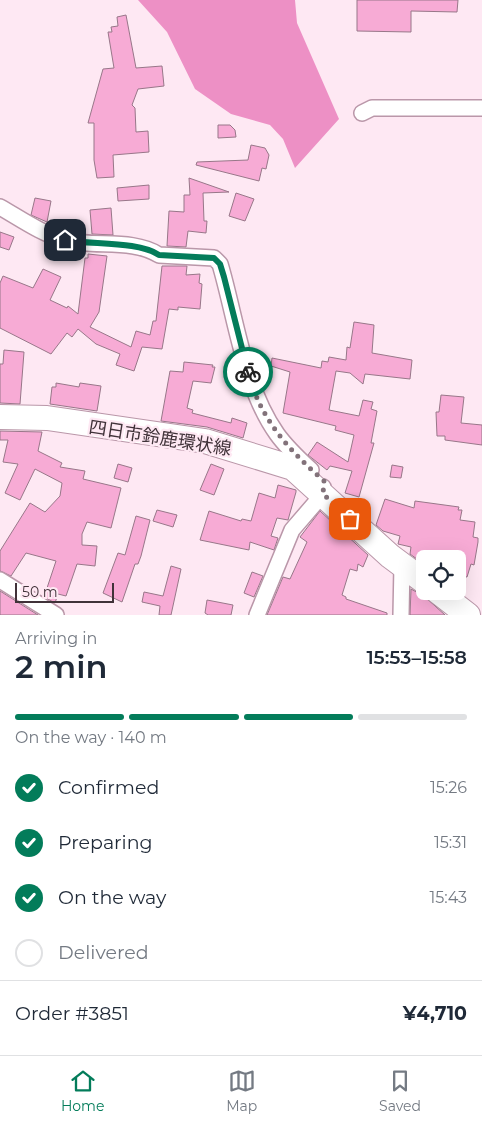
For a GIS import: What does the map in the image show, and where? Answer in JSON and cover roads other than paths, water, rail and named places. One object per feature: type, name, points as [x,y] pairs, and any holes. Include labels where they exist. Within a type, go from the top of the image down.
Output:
[{"type":"main road","name":"四日市鈴鹿環状線","points":[[0,418],[47,418],[205,441],[293,468],[416,575]]},
{"type":"main road","points":[[449,600],[468,615]]},
{"type":"street","points":[[362,114],[372,108],[482,108]]},
{"type":"street","points":[[0,208],[50,235],[65,240],[152,250],[159,255],[214,258],[220,264],[252,386],[264,413],[276,434],[291,452],[324,481],[323,494],[292,530],[257,615]]},
{"type":"street","points":[[401,615],[402,565]]},
{"type":"street","points":[[0,580],[56,615]]}]
